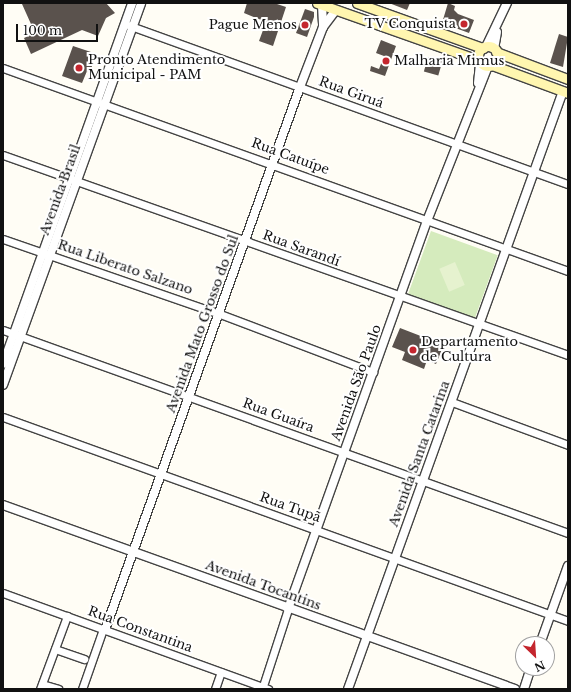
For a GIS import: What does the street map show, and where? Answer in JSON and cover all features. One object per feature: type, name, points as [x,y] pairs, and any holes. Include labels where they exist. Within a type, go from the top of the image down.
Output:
[{"type":"main road","points":[[357,3],[490,49],[568,78]]},
{"type":"main road","points":[[320,4],[566,92]]},
{"type":"main road","points":[[485,64],[478,54],[490,49]]},
{"type":"main road","points":[[485,64],[497,59],[490,49]]},
{"type":"street","name":"Avenida Brasil","points":[[129,25],[132,3]]},
{"type":"street","name":"Avenida Brasil","points":[[3,385],[18,335],[101,102],[129,25],[141,3]]},
{"type":"street","points":[[490,49],[507,3]]},
{"type":"street","points":[[320,4],[323,27]]},
{"type":"street","points":[[323,27],[336,10]]},
{"type":"street","name":"Rua Giruá","points":[[129,25],[568,184]]},
{"type":"street","name":"Avenida Mato Grosso do Sul","points":[[104,630],[135,552],[300,87],[323,27]]},
{"type":"street","name":"Avenida São Paulo","points":[[265,688],[288,609],[485,64]]},
{"type":"street","name":"Rua Catuípe","points":[[3,68],[274,163],[427,221],[568,271]]},
{"type":"street","name":"Avenida Santa Catarina","points":[[348,689],[534,172],[566,92]]},
{"type":"street","name":"Rua Sarandí","points":[[3,155],[479,325],[568,355]]},
{"type":"street","name":"Rua Liberato Salzano","points":[[3,239],[220,314],[373,372]]},
{"type":"street","name":"Rua Guaíra","points":[[3,330],[568,533]]},
{"type":"street","name":"Avenida Brasil","points":[[3,364],[18,335]]},
{"type":"street","points":[[452,402],[568,445]]},
{"type":"street","name":"Rua Tupã","points":[[3,417],[568,621]]},
{"type":"street","name":"Avenida Tocantins","points":[[3,505],[288,609],[515,689]]},
{"type":"street","points":[[543,636],[568,566]]},
{"type":"street","name":"Rua Constantina","points":[[3,593],[265,688]]},
{"type":"street","points":[[58,689],[41,686],[67,616]]},
{"type":"street","points":[[82,689],[104,630]]},
{"type":"street","points":[[55,650],[84,659]]},
{"type":"street","points":[[215,689],[221,672]]},
{"type":"street","points":[[524,689],[528,676]]},
{"type":"green space","points":[[431,231],[498,255],[474,319],[408,295]]},
{"type":"green space","points":[[455,262],[465,285],[449,292],[439,269]]},
{"type":"building","points":[[106,3],[115,13],[106,18],[98,36],[82,30],[31,54],[24,38],[35,33],[22,4]]},
{"type":"building","points":[[247,3],[274,3],[286,7],[273,46],[259,41],[266,22],[244,13]]},
{"type":"building","points":[[389,3],[410,3],[407,10]]},
{"type":"building","points":[[448,3],[455,6],[454,10],[458,14],[474,20],[469,33],[442,23]]},
{"type":"building","name":"Pague Menos","points":[[305,9],[314,12],[314,17],[307,37],[296,33]]},
{"type":"building","points":[[559,34],[568,37],[563,67],[550,63]]},
{"type":"building","name":"Malharia Mimus","points":[[381,40],[396,46],[385,76],[370,71],[371,66],[379,69],[384,56],[376,53]]},
{"type":"building","name":"Pronto Atendimento Municipal - PAM","points":[[73,46],[94,53],[91,72],[87,71],[82,83],[62,76]]},
{"type":"building","points":[[428,57],[442,61],[438,76],[424,71]]},
{"type":"building","name":"Departamento de Cultura","points":[[400,328],[444,345],[436,364],[427,360],[424,369],[402,360],[405,352],[392,347]]},
{"type":"place","name":"TV Conquista","points":[[464,24]]},
{"type":"place","name":"Pague Menos","points":[[305,25]]},
{"type":"place","name":"Malharia Mimus","points":[[386,61]]},
{"type":"place","name":"Pronto Atendimento Municipal - PAM","points":[[79,68]]},
{"type":"place","name":"Departamento de Cultura","points":[[413,350]]}]
